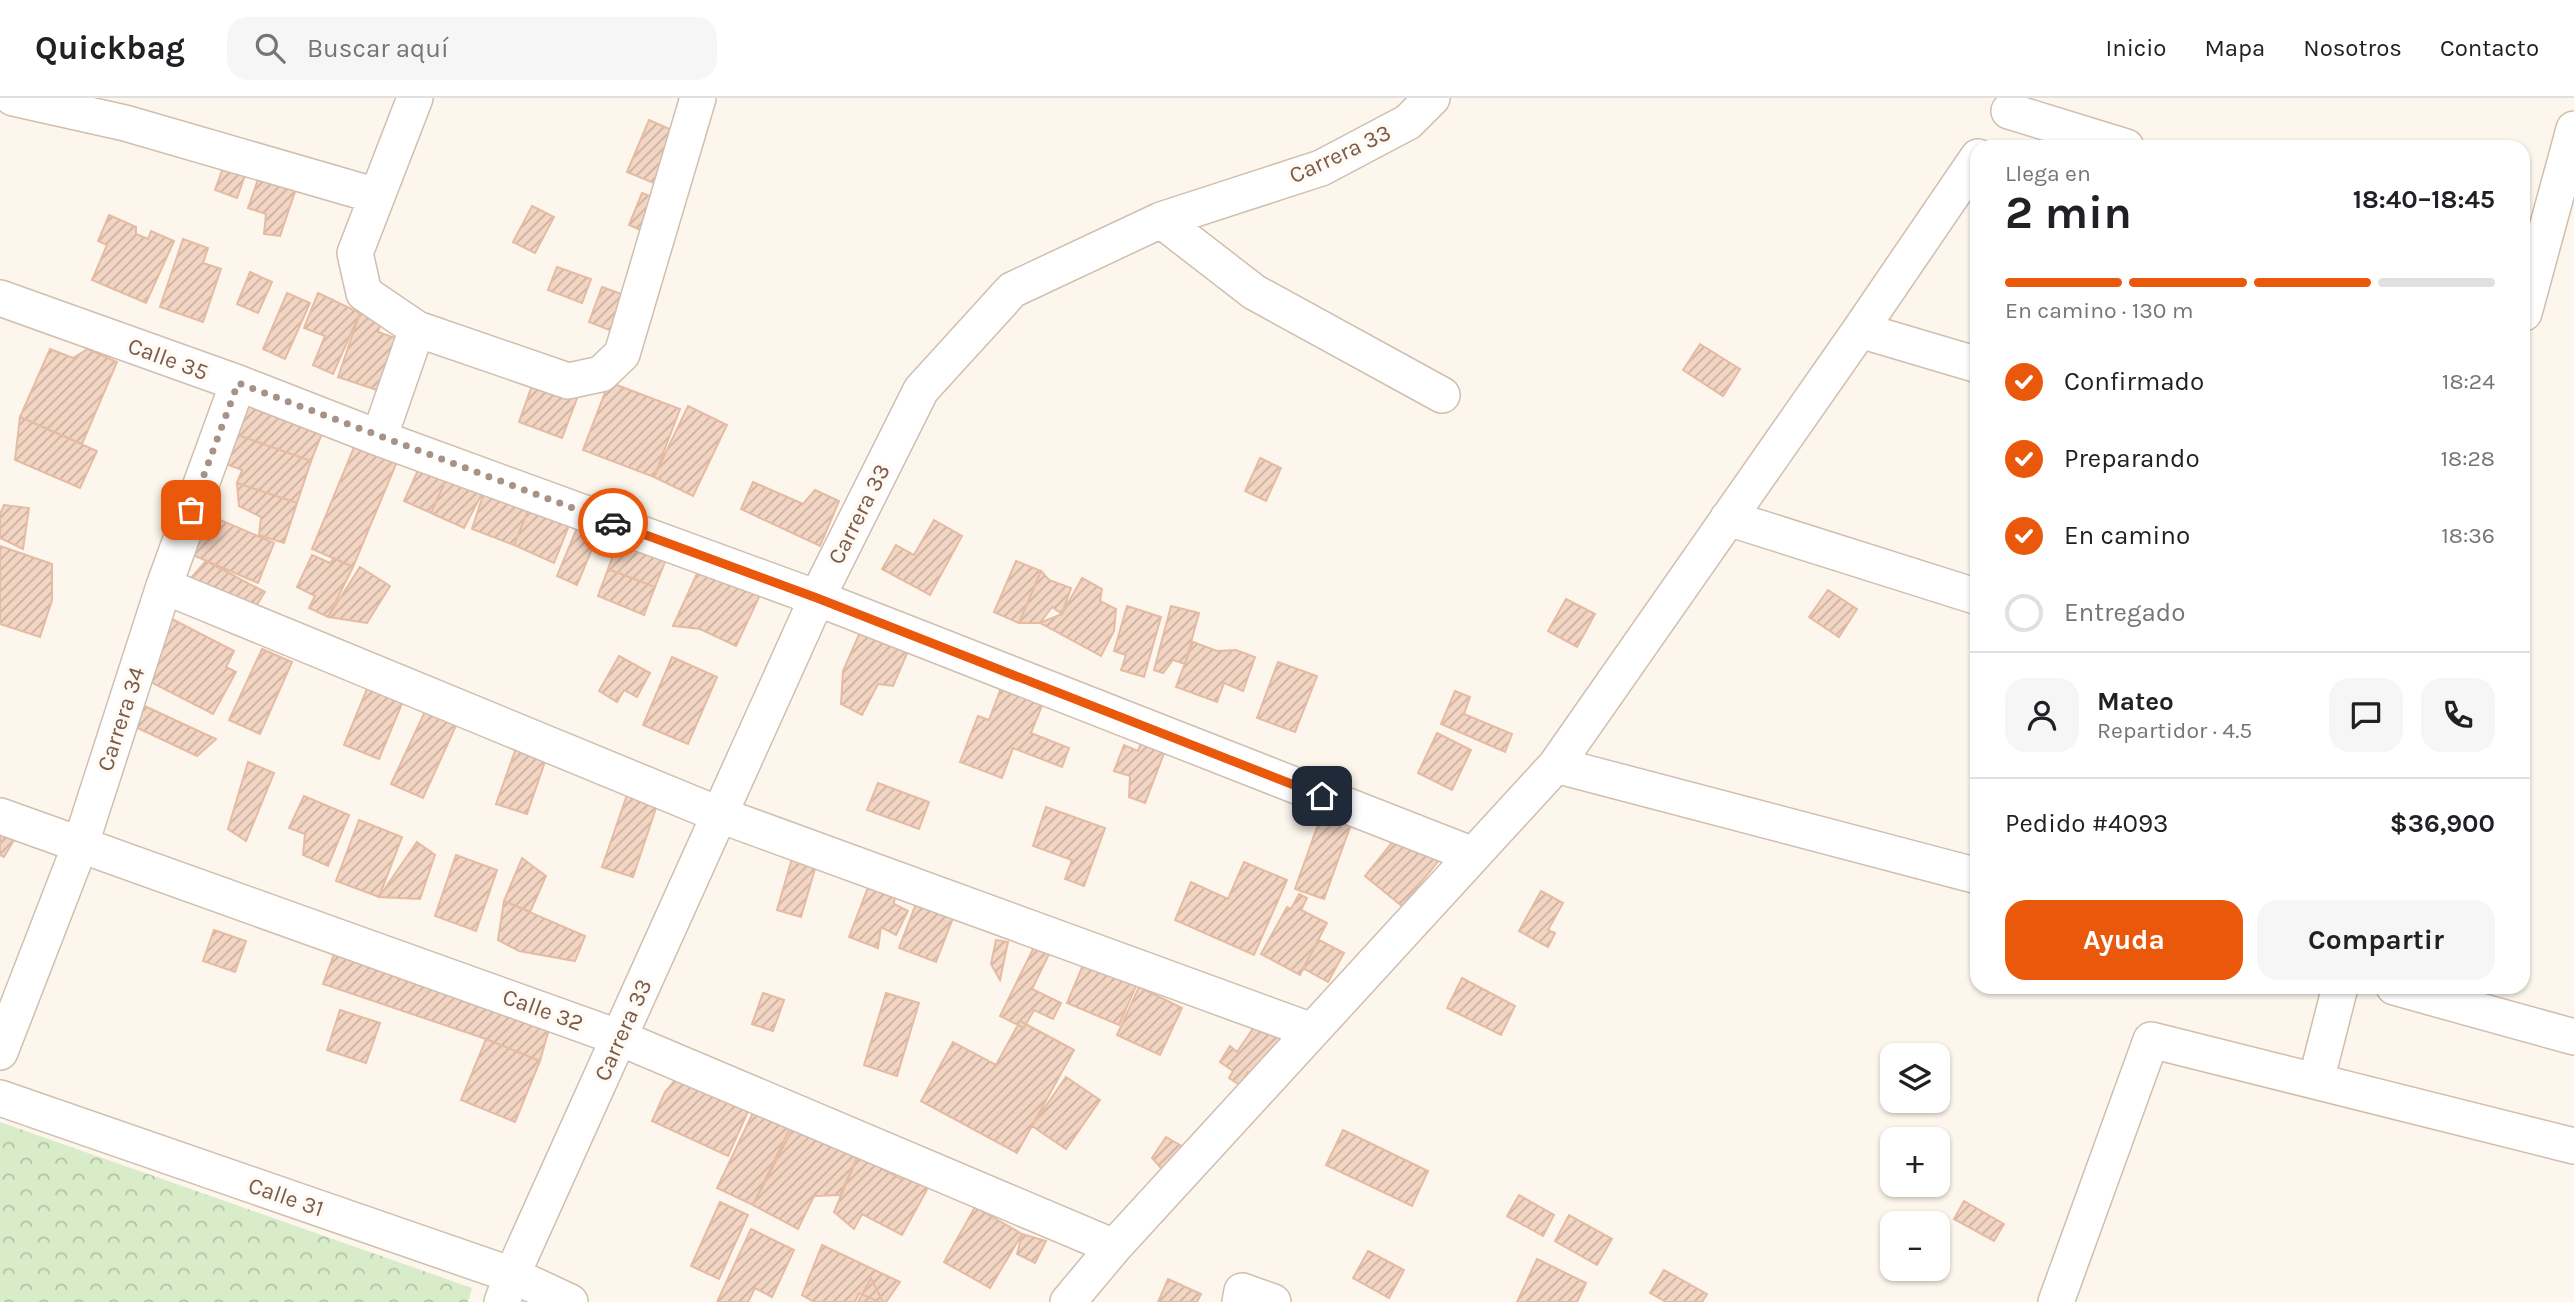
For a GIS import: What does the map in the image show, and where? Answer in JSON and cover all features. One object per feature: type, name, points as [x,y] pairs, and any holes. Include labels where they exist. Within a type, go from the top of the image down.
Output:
[{"type":"street","points":[[13,98],[130,111],[377,196]]},
{"type":"street","points":[[415,98],[355,253],[364,293],[417,329],[568,381],[601,374],[622,354],[698,98]]},
{"type":"street","name":"Carrera 33","points":[[507,1289],[817,598],[921,390],[1012,290],[1161,220],[1321,168],[1408,122],[1432,98]]},
{"type":"street","points":[[1989,140],[2013,104],[2108,140]]},
{"type":"street","points":[[2530,268],[2574,129]]},
{"type":"street","points":[[1068,1302],[1114,1247],[1556,765],[1970,169]]},
{"type":"street","points":[[1161,220],[1254,292],[1442,395]]},
{"type":"street","name":"Calle 35","points":[[0,298],[238,383],[379,438],[817,598],[1474,855]]},
{"type":"street","points":[[379,438],[417,329]]},
{"type":"street","points":[[1860,330],[1970,363]]},
{"type":"street","name":"Carrera 34","points":[[0,1052],[81,844],[164,586],[238,383]]},
{"type":"street","points":[[1728,518],[1970,594]]},
{"type":"street","points":[[164,586],[720,815],[1312,1031]]},
{"type":"street","points":[[1556,765],[1970,874]]},
{"type":"street","name":"Calle 32","points":[[0,816],[620,1038],[1114,1247]]},
{"type":"street","points":[[2316,1082],[2338,994]]},
{"type":"street","points":[[2419,994],[2574,1037]]},
{"type":"street","points":[[2056,1302],[2151,1040],[2574,1146]]},
{"type":"street","name":"Calle 31","points":[[0,1098],[507,1289],[570,1302]]},
{"type":"green space","points":[[0,1122],[472,1288],[468,1302],[0,1302]]},
{"type":"building","points":[[649,120],[683,135],[661,186],[627,172]]},
{"type":"building","points":[[227,157],[249,164],[237,198],[215,190]]},
{"type":"building","points":[[262,168],[299,180],[280,236],[264,234],[266,214],[248,208]]},
{"type":"building","points":[[642,193],[662,201],[649,234],[629,225]]},
{"type":"building","points":[[532,206],[554,217],[535,253],[513,242]]},
{"type":"building","points":[[109,215],[136,227],[136,234],[148,239],[151,231],[174,241],[146,303],[92,280],[107,245],[98,241]]},
{"type":"building","points":[[183,239],[208,248],[203,263],[221,269],[203,322],[160,307]]},
{"type":"building","points":[[557,267],[591,279],[582,303],[548,290]]},
{"type":"building","points":[[250,272],[272,282],[258,313],[237,304]]},
{"type":"building","points":[[602,287],[630,297],[617,333],[589,322]]},
{"type":"building","points":[[287,293],[310,303],[285,359],[263,349]]},
{"type":"building","points":[[318,293],[360,313],[333,374],[313,365],[325,336],[304,328]]},
{"type":"building","points":[[360,313],[382,320],[378,332],[401,340],[383,392],[338,377]]},
{"type":"building","points":[[1700,344],[1740,369],[1723,396],[1683,370]]},
{"type":"building","points":[[50,349],[73,358],[88,349],[117,362],[82,444],[20,417]]},
{"type":"building","points":[[535,377],[579,393],[562,438],[519,422]]},
{"type":"building","points":[[609,382],[680,409],[654,477],[583,450]]},
{"type":"building","points":[[242,401],[323,431],[311,461],[232,433]]},
{"type":"building","points":[[688,406],[727,425],[693,496],[654,477]]},
{"type":"building","points":[[20,417],[97,451],[80,488],[15,460]]},
{"type":"building","points":[[232,433],[311,461],[297,503],[237,483],[242,470],[221,462]]},
{"type":"building","points":[[359,435],[401,452],[353,567],[312,549]]},
{"type":"building","points":[[424,457],[451,469],[431,513],[404,501]]},
{"type":"building","points":[[1260,458],[1281,468],[1266,501],[1245,491]]},
{"type":"building","points":[[451,469],[486,486],[464,528],[431,513]]},
{"type":"building","points":[[753,482],[803,504],[815,490],[839,501],[820,546],[741,509]]},
{"type":"building","points":[[237,483],[297,503],[284,543],[259,535],[261,517],[239,506]]},
{"type":"building","points":[[486,486],[532,501],[514,545],[472,529]]},
{"type":"building","points":[[532,501],[574,513],[554,563],[514,545]]},
{"type":"building","points":[[4,505],[29,508],[23,549],[0,538],[0,514]]},
{"type":"building","points":[[197,510],[274,543],[258,583],[181,550]]},
{"type":"building","points":[[582,516],[602,525],[577,585],[557,576]]},
{"type":"building","points":[[934,520],[962,536],[930,595],[882,569],[896,545],[914,555]]},
{"type":"building","points":[[622,531],[670,549],[655,587],[608,569]]},
{"type":"building","points":[[0,546],[52,564],[52,600],[40,637],[0,624]]},
{"type":"building","points":[[312,555],[330,563],[334,558],[353,567],[328,617],[309,608],[315,596],[297,587]]},
{"type":"building","points":[[206,561],[265,592],[249,617],[181,589]]},
{"type":"building","points":[[1016,561],[1041,571],[1019,623],[994,612]]},
{"type":"building","points":[[360,567],[390,586],[367,623],[328,617]]},
{"type":"building","points":[[700,567],[760,595],[736,646],[700,629],[673,626]]},
{"type":"building","points":[[608,569],[655,587],[644,615],[598,596]]},
{"type":"building","points":[[1041,571],[1049,580],[1071,588],[1062,614],[1052,607],[1040,623],[1019,623]]},
{"type":"building","points":[[1082,578],[1102,589],[1100,601],[1116,609],[1114,631],[1101,656],[1040,623],[1062,614]]},
{"type":"building","points":[[1828,590],[1857,609],[1839,637],[1809,617]]},
{"type":"building","points":[[1566,599],[1595,614],[1577,647],[1548,631]]},
{"type":"building","points":[[1127,606],[1161,617],[1144,677],[1121,670],[1126,655],[1114,651]]},
{"type":"building","points":[[1171,606],[1199,613],[1185,664],[1173,660],[1163,673],[1154,670]]},
{"type":"building","points":[[170,618],[234,651],[226,667],[236,672],[213,714],[141,677]]},
{"type":"building","points":[[864,623],[911,644],[893,686],[878,684],[862,715],[841,704],[843,671]]},
{"type":"building","points":[[1193,642],[1217,651],[1236,650],[1255,657],[1243,691],[1224,683],[1217,702],[1176,687]]},
{"type":"building","points":[[262,649],[292,662],[260,734],[229,720]]},
{"type":"building","points":[[619,656],[650,673],[637,697],[624,690],[617,702],[599,691]]},
{"type":"building","points":[[672,657],[717,677],[688,744],[643,725]]},
{"type":"building","points":[[1278,662],[1317,676],[1295,732],[1257,718]]},
{"type":"building","points":[[373,674],[408,689],[379,759],[344,745]]},
{"type":"building","points":[[1005,677],[1047,693],[1031,733],[1069,748],[1062,767],[1013,748],[1002,778],[960,762],[978,716],[989,720]]},
{"type":"building","points":[[1455,691],[1470,697],[1464,714],[1512,734],[1505,752],[1441,724]]},
{"type":"building","points":[[136,702],[216,739],[197,756],[127,723]]},
{"type":"building","points":[[428,705],[459,719],[423,798],[391,784]]},
{"type":"building","points":[[1437,733],[1471,750],[1452,790],[1418,773]]},
{"type":"building","points":[[1145,734],[1168,743],[1145,803],[1129,797],[1130,776],[1114,771],[1124,745],[1138,751]]},
{"type":"building","points":[[520,737],[550,747],[527,814],[496,804]]},
{"type":"building","points":[[248,762],[274,773],[246,841],[228,829]]},
{"type":"building","points":[[878,783],[929,802],[919,829],[867,810]]},
{"type":"building","points":[[628,792],[658,802],[633,877],[602,867]]},
{"type":"building","points":[[304,796],[349,815],[328,866],[303,855],[305,834],[289,828]]},
{"type":"building","points":[[1325,805],[1354,816],[1324,899],[1295,889]]},
{"type":"building","points":[[1046,807],[1105,828],[1084,886],[1065,879],[1072,860],[1033,846]]},
{"type":"building","points":[[0,820],[19,831],[4,857],[0,855]]},
{"type":"building","points":[[359,820],[402,837],[379,897],[336,881]]},
{"type":"building","points":[[1403,829],[1440,859],[1402,906],[1365,876]]},
{"type":"building","points":[[417,842],[435,855],[420,899],[379,897]]},
{"type":"building","points":[[795,848],[817,862],[801,917],[777,910]]},
{"type":"building","points":[[456,855],[497,870],[476,931],[435,916]]},
{"type":"building","points":[[522,858],[546,876],[530,912],[504,901]]},
{"type":"building","points":[[1244,862],[1287,880],[1254,955],[1175,920],[1191,882],[1228,899]]},
{"type":"building","points":[[872,877],[895,886],[894,904],[908,911],[896,935],[881,927],[878,948],[849,937]]},
{"type":"building","points":[[1541,891],[1563,903],[1548,930],[1555,933],[1548,947],[1519,931]]},
{"type":"building","points":[[1299,894],[1307,898],[1301,910],[1327,923],[1300,975],[1261,954],[1287,907],[1291,909]]},
{"type":"building","points":[[919,896],[956,910],[936,962],[899,948]]},
{"type":"building","points":[[504,901],[585,936],[575,961],[519,951],[498,940]]},
{"type":"building","points":[[214,930],[246,941],[235,972],[203,961]]},
{"type":"building","points":[[340,938],[552,1018],[540,1061],[486,1039],[323,984]]},
{"type":"building","points":[[1038,939],[1053,946],[1032,989],[1061,1003],[1053,1019],[1034,1010],[1024,1028],[1000,1016]]},
{"type":"building","points":[[996,940],[1008,942],[1000,980],[991,964]]},
{"type":"building","points":[[1319,940],[1344,953],[1328,982],[1303,968]]},
{"type":"building","points":[[1088,953],[1108,974],[1136,986],[1119,1025],[1067,1003]]},
{"type":"building","points":[[1462,978],[1515,1006],[1501,1035],[1447,1008]]},
{"type":"building","points":[[1139,987],[1182,1008],[1160,1055],[1117,1035]]},
{"type":"building","points":[[763,993],[784,1000],[773,1031],[752,1024]]},
{"type":"building","points":[[886,993],[919,1003],[897,1076],[864,1065]]},
{"type":"building","points":[[340,1010],[380,1023],[366,1063],[327,1050]]},
{"type":"building","points":[[1263,1014],[1291,1033],[1259,1079],[1248,1072],[1240,1085],[1229,1078],[1233,1071],[1220,1062],[1230,1046],[1237,1052]]},
{"type":"building","points":[[1020,1021],[1074,1050],[1017,1153],[921,1101],[953,1042],[996,1065]]},
{"type":"building","points":[[486,1039],[540,1061],[515,1122],[461,1100]]},
{"type":"building","points":[[682,1072],[754,1098],[728,1156],[652,1121],[665,1092]]},
{"type":"building","points":[[1066,1077],[1100,1100],[1066,1149],[1032,1126]]},
{"type":"building","points":[[753,1113],[793,1122],[753,1205],[717,1188]]},
{"type":"building","points":[[794,1126],[857,1158],[840,1195],[814,1196],[798,1229],[753,1205]]},
{"type":"building","points":[[1343,1130],[1428,1171],[1412,1206],[1326,1165]]},
{"type":"building","points":[[1166,1137],[1187,1149],[1169,1177],[1152,1158]]},
{"type":"building","points":[[866,1151],[883,1159],[884,1170],[903,1180],[907,1174],[929,1186],[902,1235],[862,1214],[854,1229],[834,1212],[857,1158]]},
{"type":"building","points":[[1519,1195],[1554,1215],[1543,1236],[1507,1216]]},
{"type":"building","points":[[1964,1201],[2004,1224],[1994,1241],[1954,1219]]},
{"type":"building","points":[[720,1202],[748,1215],[719,1279],[691,1266]]},
{"type":"building","points":[[975,1207],[1022,1234],[990,1288],[944,1262]]},
{"type":"building","points":[[1569,1215],[1612,1239],[1597,1265],[1555,1241]]},
{"type":"building","points":[[751,1229],[794,1250],[772,1297],[755,1288],[748,1302],[717,1302]]},
{"type":"building","points":[[1022,1234],[1046,1241],[1035,1263],[1017,1254]]},
{"type":"building","points":[[822,1245],[900,1282],[886,1302],[879,1302],[859,1293],[855,1302],[814,1302],[802,1295]]},
{"type":"building","points":[[1368,1251],[1404,1270],[1389,1298],[1353,1278]]},
{"type":"building","points":[[1537,1259],[1586,1283],[1577,1302],[1517,1302]]},
{"type":"building","points":[[1664,1270],[1707,1294],[1702,1302],[1666,1302],[1650,1293]]},
{"type":"building","points":[[871,1278],[883,1302],[858,1302]]},
{"type":"building","points":[[1168,1279],[1201,1294],[1197,1302],[1158,1302]]},
{"type":"way so far","points":[[191,510],[238,383],[379,438],[613,523]]},
{"type":"route","points":[[613,523],[817,598],[1322,796]]}]
